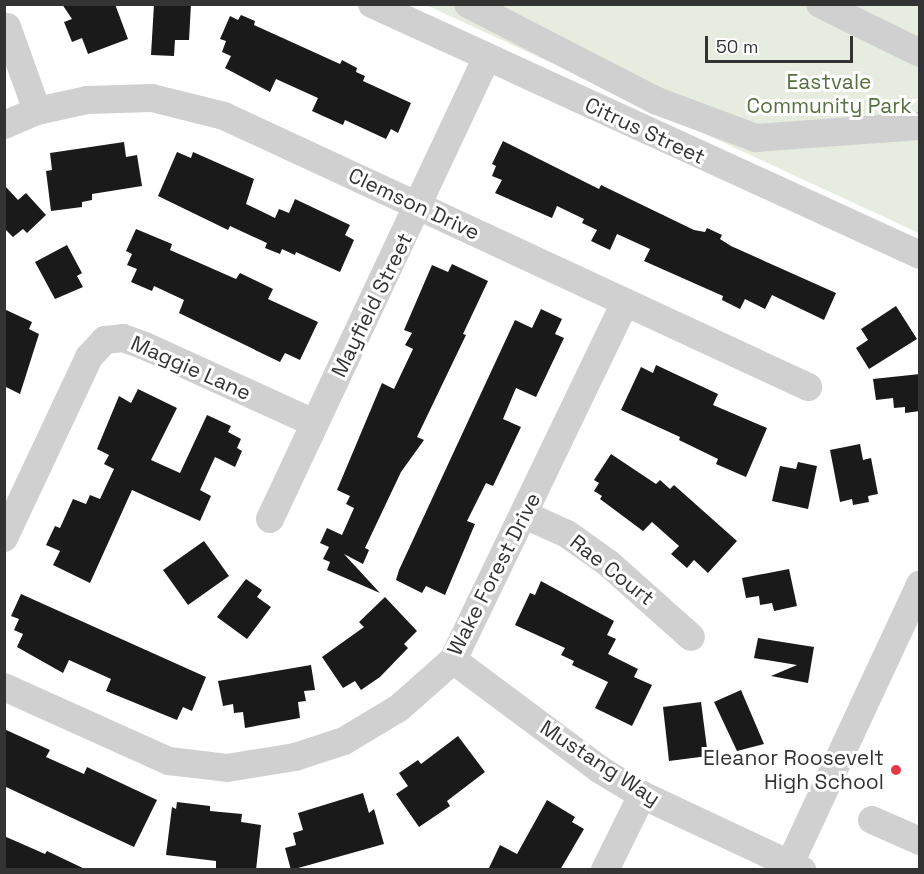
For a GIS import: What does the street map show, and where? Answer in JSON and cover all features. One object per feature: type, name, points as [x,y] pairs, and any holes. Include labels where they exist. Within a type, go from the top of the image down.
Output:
[{"type":"street","name":"Citrus Street","points":[[372,4],[920,255]]},
{"type":"street","points":[[468,4],[657,101],[756,138],[920,126]]},
{"type":"street","points":[[820,4],[920,53]]},
{"type":"street","points":[[7,27],[38,111]]},
{"type":"street","name":"Mayfield Street","points":[[270,519],[314,423],[420,206],[486,57]]},
{"type":"street","name":"Clemson Drive","points":[[4,125],[38,111],[87,100],[152,98],[213,113],[420,206],[808,387]]},
{"type":"street","name":"Wake Forest Drive","points":[[4,687],[169,761],[227,768],[295,757],[344,741],[399,708],[453,660],[525,515],[625,302]]},
{"type":"street","name":"Maggie Lane","points":[[4,538],[89,357],[105,340],[123,338],[145,346],[314,423]]},
{"type":"street","name":"Rae Court","points":[[525,515],[567,534],[608,563],[691,637]]},
{"type":"street","points":[[793,868],[920,585]]},
{"type":"street","name":"Mustang Way","points":[[453,660],[599,769],[642,795],[793,868]]},
{"type":"street","points":[[605,870],[642,795]]},
{"type":"street","points":[[872,820],[920,841]]},
{"type":"green space","name":"Eastvale Community Park","points":[[426,5],[919,5],[919,233]]},
{"type":"building","points":[[62,4],[115,4],[128,39],[88,54],[82,38],[72,42],[64,22],[72,19]]},
{"type":"building","points":[[154,4],[191,4],[189,40],[175,40],[174,56],[151,55]]},
{"type":"building","points":[[241,15],[255,21],[254,25],[340,64],[342,60],[357,68],[356,72],[365,76],[363,81],[411,103],[398,133],[391,129],[386,139],[345,120],[343,125],[312,111],[318,98],[276,79],[270,92],[225,68],[231,56],[222,52],[226,41],[220,39],[230,16],[238,20]]},
{"type":"building","points":[[503,141],[599,189],[601,185],[694,230],[705,232],[707,228],[722,235],[720,239],[731,246],[836,293],[824,320],[772,295],[765,309],[745,299],[740,309],[722,300],[723,296],[644,261],[650,249],[617,234],[610,250],[591,241],[597,230],[582,223],[584,219],[557,206],[552,218],[495,193],[502,180],[492,176],[496,166],[492,164]]},
{"type":"building","points":[[124,142],[126,157],[137,155],[142,186],[92,194],[92,200],[82,202],[82,207],[51,211],[46,171],[52,170],[50,153]]},
{"type":"building","points":[[177,152],[191,158],[193,152],[254,179],[246,204],[275,218],[279,209],[289,213],[295,199],[350,225],[345,235],[354,240],[340,272],[296,252],[295,255],[282,249],[280,254],[265,248],[267,243],[230,226],[228,230],[158,196]]},
{"type":"building","points":[[4,185],[18,200],[26,193],[46,215],[27,233],[23,229],[13,237],[4,228]]},
{"type":"building","points":[[136,229],[172,244],[170,250],[236,279],[240,273],[273,289],[268,299],[318,322],[300,360],[285,353],[280,362],[179,313],[184,300],[154,286],[152,291],[131,282],[137,269],[127,265],[132,254],[126,251]]},
{"type":"building","points":[[67,245],[82,273],[77,276],[83,287],[55,299],[35,262]]},
{"type":"building","points":[[452,264],[488,281],[463,334],[466,335],[417,437],[424,440],[401,472],[365,548],[369,550],[363,564],[344,554],[380,593],[327,570],[330,562],[323,559],[329,547],[320,543],[327,528],[342,535],[354,508],[346,504],[350,496],[337,490],[382,383],[394,389],[413,349],[405,345],[412,333],[404,330],[432,265],[448,272]]},
{"type":"building","points":[[896,306],[917,339],[869,369],[856,348],[868,340],[861,329]]},
{"type":"building","points":[[4,309],[32,322],[29,329],[39,334],[20,394],[4,386]]},
{"type":"building","points":[[541,309],[562,319],[555,334],[564,338],[536,397],[516,388],[503,419],[521,427],[493,486],[486,483],[467,521],[475,524],[445,595],[426,586],[422,593],[396,580],[399,570],[515,320],[532,328]]},
{"type":"building","points":[[656,365],[718,394],[713,405],[767,428],[746,477],[716,464],[718,459],[679,440],[680,437],[621,410],[641,367],[653,373]]},
{"type":"building","points":[[920,374],[920,411],[905,413],[905,407],[894,408],[893,398],[876,400],[873,379]]},
{"type":"building","points":[[138,389],[177,408],[151,460],[180,473],[207,415],[231,426],[228,432],[241,439],[237,448],[242,451],[235,467],[215,457],[200,490],[211,496],[200,521],[132,490],[90,583],[53,565],[60,551],[46,545],[55,526],[60,528],[73,499],[86,504],[90,495],[100,499],[114,469],[104,464],[109,455],[97,449],[119,396],[131,403]]},
{"type":"building","points":[[860,444],[863,460],[871,458],[878,494],[868,496],[869,502],[853,505],[852,499],[840,502],[830,450]]},
{"type":"building","points":[[611,454],[656,484],[660,480],[670,489],[674,485],[737,541],[708,573],[694,560],[687,568],[671,554],[679,546],[652,522],[643,531],[600,499],[602,496],[594,491],[599,483],[594,480]]},
{"type":"building","points":[[798,462],[817,466],[808,509],[772,501],[780,466],[796,469]]},
{"type":"building","points":[[204,541],[229,576],[188,605],[163,570]]},
{"type":"building","points":[[789,569],[797,606],[774,611],[772,603],[760,605],[759,596],[746,598],[742,578]]},
{"type":"building","points":[[246,579],[262,590],[257,597],[271,607],[247,639],[217,617]]},
{"type":"building","points":[[541,581],[614,621],[607,635],[616,639],[608,654],[638,669],[634,677],[652,685],[632,726],[595,708],[608,682],[572,665],[574,661],[561,655],[565,648],[515,625],[530,593],[535,595]]},
{"type":"building","points":[[21,594],[206,677],[192,711],[183,707],[177,720],[106,691],[111,679],[69,660],[63,673],[17,647],[23,634],[14,630],[19,619],[11,616]]},
{"type":"building","points":[[385,597],[417,631],[404,644],[408,648],[380,677],[361,690],[355,681],[343,688],[322,657],[364,627],[359,622]]},
{"type":"building","points":[[758,638],[814,647],[808,683],[771,676],[797,665],[754,658]]},
{"type":"building","points":[[311,665],[315,690],[304,691],[306,701],[298,702],[300,718],[245,728],[243,712],[234,713],[233,704],[223,706],[218,681]]},
{"type":"building","points":[[741,690],[764,744],[737,751],[714,702]]},
{"type":"building","points":[[701,702],[708,756],[669,761],[663,707]]},
{"type":"building","points":[[4,729],[50,750],[46,757],[84,774],[87,767],[157,800],[134,847],[4,786]]},
{"type":"building","points":[[458,736],[485,772],[447,801],[450,806],[419,827],[396,794],[408,786],[399,773],[418,760],[421,764]]},
{"type":"building","points":[[363,793],[369,813],[374,809],[384,844],[291,870],[285,848],[296,845],[293,833],[303,830],[298,813]]},
{"type":"building","points":[[547,800],[575,817],[572,822],[584,829],[560,870],[488,870],[500,845],[517,854]]},
{"type":"building","points":[[177,802],[210,806],[210,811],[242,814],[241,822],[261,825],[256,870],[216,870],[216,861],[166,855],[172,807],[176,809]]},
{"type":"building","points":[[4,836],[45,854],[47,851],[87,870],[4,870]]},
{"type":"place","name":"Eleanor Roosevelt High School","points":[[896,770]]}]
